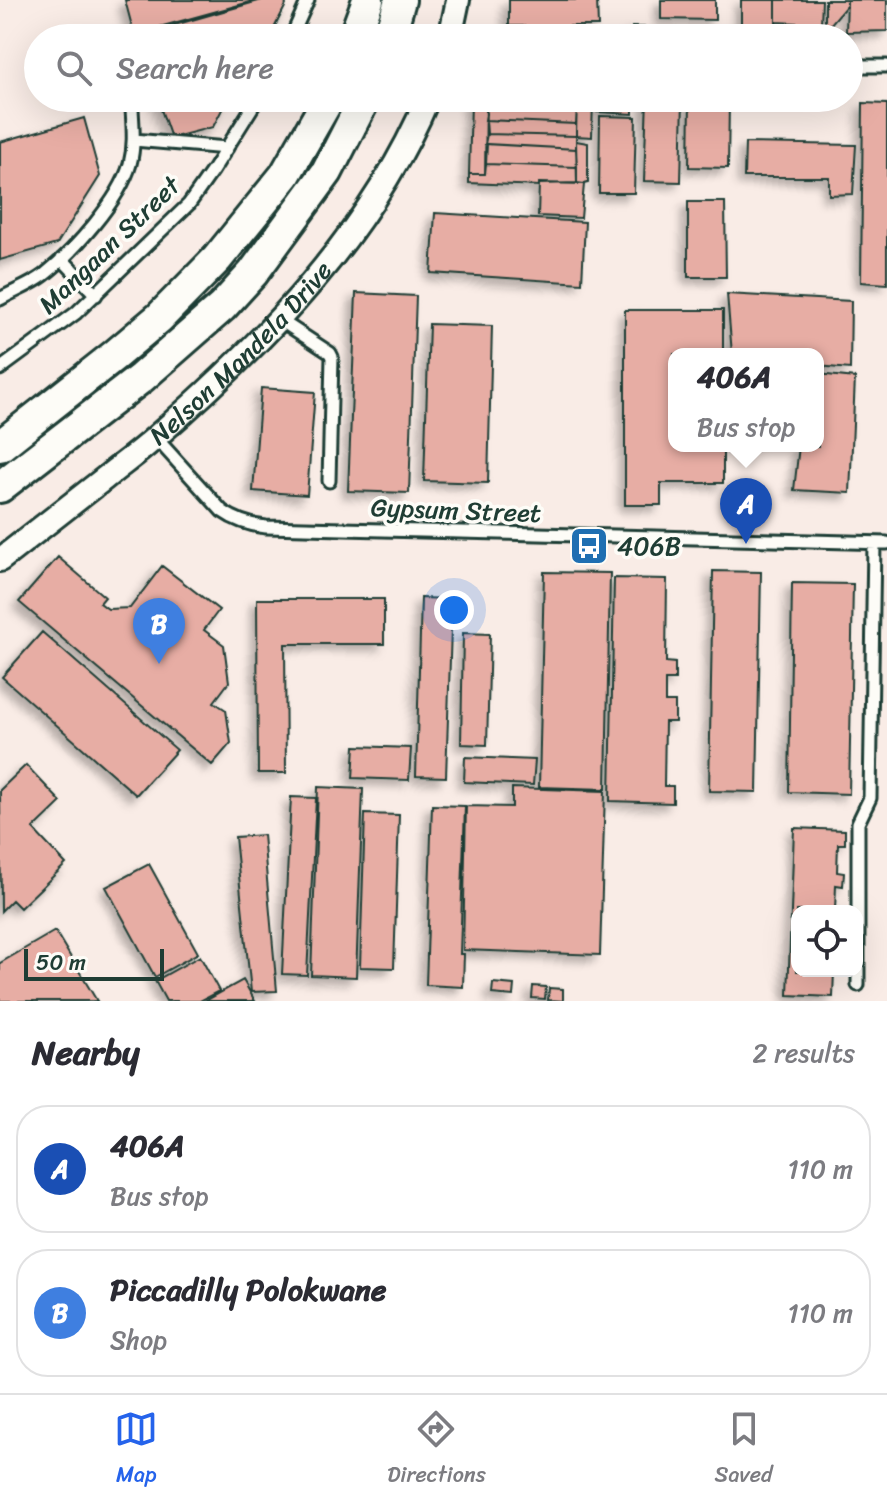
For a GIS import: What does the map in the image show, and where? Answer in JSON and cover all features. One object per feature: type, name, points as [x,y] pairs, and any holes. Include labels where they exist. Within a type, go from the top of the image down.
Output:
[{"type":"main road","points":[[359,24],[368,0]]},
{"type":"main road","points":[[393,24],[400,0]]},
{"type":"main road","points":[[0,446],[137,337],[217,259],[285,175],[321,112]]},
{"type":"main road","name":"Nelson Mandela Drive","points":[[0,487],[141,378],[222,307],[253,273],[327,172],[358,112]]},
{"type":"street","points":[[453,24],[458,0]]},
{"type":"street","name":"Nelson Mandela Drive","points":[[0,560],[156,438],[257,345],[370,206],[403,152],[422,112]]},
{"type":"lane","points":[[297,24],[308,0]]},
{"type":"lane","points":[[863,66],[887,66]]},
{"type":"lane","points":[[0,299],[41,278],[93,226],[124,182],[131,162],[134,140],[132,112]]},
{"type":"lane","name":"Mangaan Street","points":[[0,369],[76,313],[189,204],[249,112]]},
{"type":"lane","points":[[134,140],[227,148]]},
{"type":"lane","points":[[62,259],[96,295]]},
{"type":"lane","points":[[280,320],[332,357],[329,481]]},
{"type":"lane","name":"Gypsum Street","points":[[156,438],[222,511],[250,525],[887,543]]},
{"type":"lane","points":[[858,985],[858,823],[870,798],[874,543]]},
{"type":"building","points":[[125,0],[257,0],[170,24],[131,24]]},
{"type":"building","points":[[262,0],[284,0],[286,5],[276,24],[178,24]]},
{"type":"building","points":[[509,0],[597,0],[598,24],[509,24]]},
{"type":"building","points":[[661,0],[715,0],[715,20],[661,19]]},
{"type":"building","points":[[741,0],[776,0],[776,24],[741,24]]},
{"type":"building","points":[[776,0],[822,0],[821,24],[776,22]]},
{"type":"building","points":[[825,0],[847,0],[847,5],[831,24],[825,24]]},
{"type":"building","points":[[847,0],[887,0],[887,31],[863,32],[863,24],[846,24]]},
{"type":"building","points":[[863,103],[887,104],[887,284],[861,282]]},
{"type":"building","points":[[162,112],[221,112],[213,127],[171,138]]},
{"type":"building","points":[[471,112],[486,112],[485,174],[469,174]]},
{"type":"building","points":[[486,112],[577,112],[576,124],[485,120]]},
{"type":"building","points":[[577,112],[593,112],[592,137],[576,136]]},
{"type":"building","points":[[646,112],[683,112],[681,182],[644,181]]},
{"type":"building","points":[[690,112],[729,112],[728,168],[689,167]]},
{"type":"building","points":[[600,116],[636,117],[634,193],[599,193]]},
{"type":"building","points":[[84,118],[100,176],[57,244],[0,260],[0,142]]},
{"type":"building","points":[[486,120],[576,124],[576,136],[487,134]]},
{"type":"building","points":[[487,134],[576,136],[576,149],[485,144]]},
{"type":"building","points":[[576,141],[588,143],[588,183],[584,184],[577,183]]},
{"type":"building","points":[[745,143],[856,145],[853,194],[829,195],[829,177],[744,177]]},
{"type":"building","points":[[487,144],[576,149],[577,167],[486,164]]},
{"type":"building","points":[[486,164],[577,167],[577,183],[539,186],[469,183],[469,174],[485,174]]},
{"type":"building","points":[[539,183],[584,184],[581,218],[538,216]]},
{"type":"building","points":[[688,202],[725,202],[726,277],[688,277]]},
{"type":"building","points":[[435,213],[585,222],[582,283],[431,273]]},
{"type":"building","points":[[356,293],[416,296],[409,493],[348,491]]},
{"type":"building","points":[[727,294],[851,301],[850,369],[824,367],[824,348],[732,348]]},
{"type":"building","points":[[625,310],[723,310],[723,348],[668,348],[668,452],[723,452],[723,483],[661,483],[661,505],[625,505]]},
{"type":"building","points":[[429,324],[492,326],[488,483],[424,481]]},
{"type":"building","points":[[824,375],[855,378],[850,493],[794,490],[798,452],[824,452]]},
{"type":"building","points":[[261,388],[315,392],[307,495],[253,491]]},
{"type":"building","points":[[58,557],[105,597],[100,603],[108,609],[130,608],[162,566],[219,610],[204,630],[224,645],[229,682],[214,702],[226,710],[231,743],[212,765],[19,602]]},
{"type":"building","points":[[713,571],[761,572],[757,792],[709,791]]},
{"type":"building","points":[[544,572],[610,573],[606,789],[539,787]]},
{"type":"building","points":[[614,578],[667,579],[666,662],[675,663],[675,680],[665,680],[665,702],[675,702],[675,722],[665,722],[664,786],[673,786],[673,803],[610,801]]},
{"type":"building","points":[[792,583],[853,584],[849,794],[789,792]]},
{"type":"building","points":[[421,598],[452,599],[446,777],[416,776]]},
{"type":"building","points":[[257,599],[384,599],[384,644],[285,644],[286,773],[258,773]]},
{"type":"building","points":[[42,632],[177,750],[136,795],[2,677]]},
{"type":"building","points":[[463,633],[490,634],[487,745],[461,744]]},
{"type":"building","points":[[355,746],[411,748],[409,780],[353,778]]},
{"type":"building","points":[[465,757],[535,760],[533,785],[464,782]]},
{"type":"building","points":[[26,765],[61,802],[33,829],[66,864],[20,908],[12,900],[1,911],[0,790]]},
{"type":"building","points":[[318,787],[363,789],[356,977],[311,975]]},
{"type":"building","points":[[512,788],[605,791],[600,955],[463,950],[466,806],[512,807]]},
{"type":"building","points":[[291,797],[316,798],[307,975],[282,974]]},
{"type":"building","points":[[432,805],[465,806],[460,954],[464,954],[463,987],[426,985]]},
{"type":"building","points":[[365,814],[399,815],[394,968],[360,967]]},
{"type":"building","points":[[794,828],[845,830],[845,844],[838,844],[837,872],[844,873],[843,886],[836,885],[835,905],[791,905]]},
{"type":"building","points":[[263,835],[277,991],[251,992],[235,837]]},
{"type":"building","points":[[149,864],[198,953],[155,977],[106,887]]},
{"type":"building","points":[[791,912],[791,977],[834,977],[833,997],[788,995]]},
{"type":"building","points":[[55,931],[97,1001],[0,1001],[0,963]]},
{"type":"building","points":[[200,956],[219,991],[200,1001],[166,1001],[155,981]]},
{"type":"building","points":[[243,980],[255,1001],[205,1001]]},
{"type":"building","points":[[493,983],[514,985],[513,996],[492,994]]},
{"type":"building","points":[[533,986],[546,987],[545,999],[532,998]]},
{"type":"building","points":[[549,988],[563,989],[563,1001],[548,1000]]},
{"type":"place","name":"406A","points":[[746,544]]},
{"type":"place","name":"406B","points":[[589,546]]},
{"type":"place","name":"Piccadilly Polokwane","points":[[159,664]]}]
